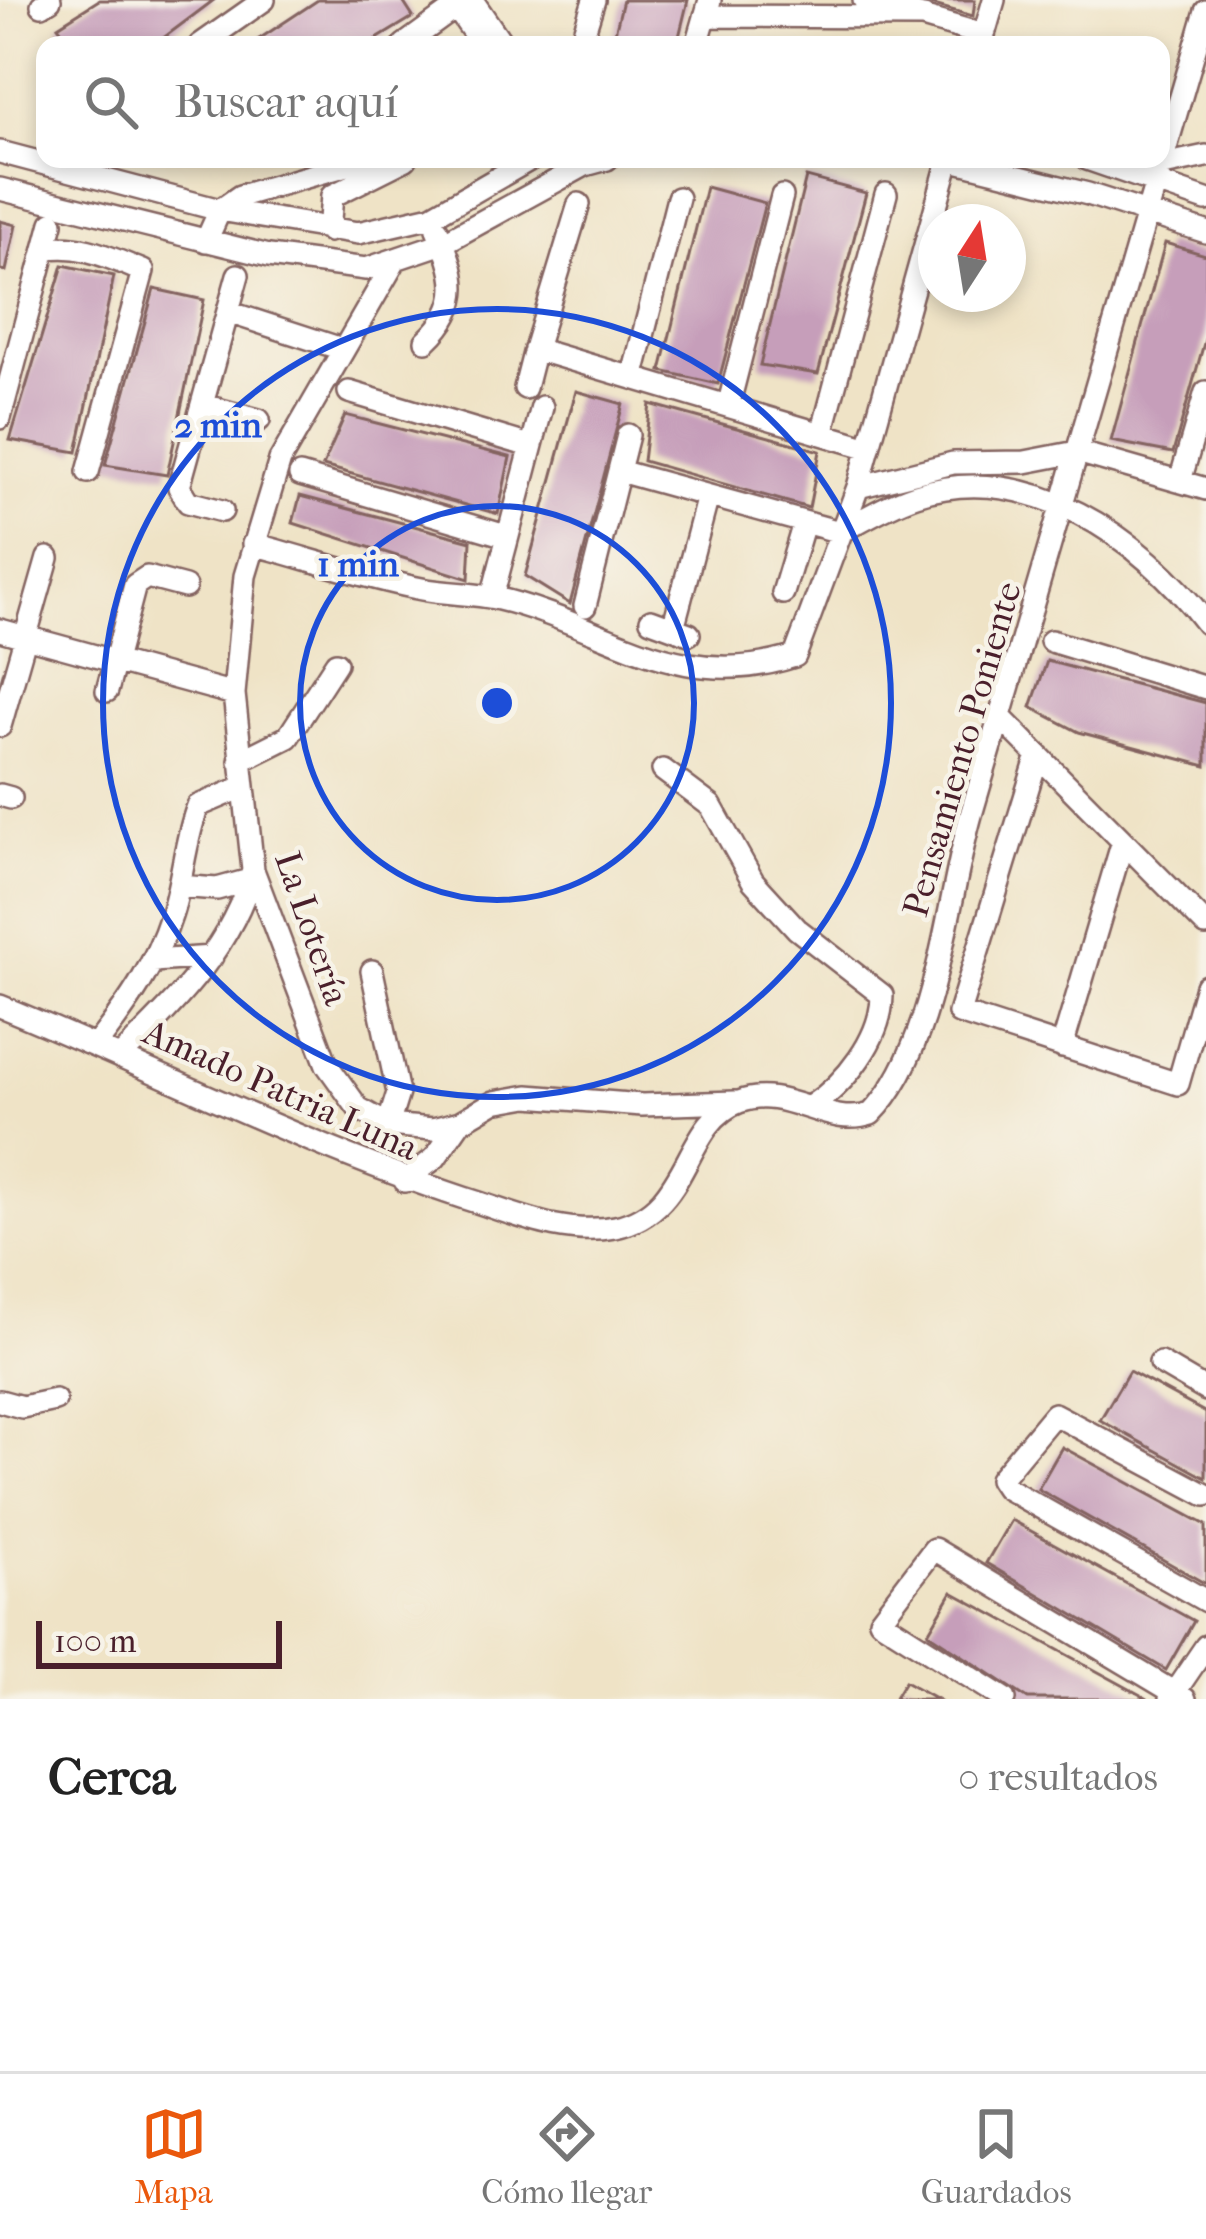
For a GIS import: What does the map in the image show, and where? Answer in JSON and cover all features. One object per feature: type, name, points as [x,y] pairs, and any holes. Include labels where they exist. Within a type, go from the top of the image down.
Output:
[{"type":"street","points":[[213,36],[264,0]]},
{"type":"street","points":[[583,36],[594,0]]},
{"type":"street","points":[[864,0],[973,36]]},
{"type":"street","points":[[984,36],[994,0]]},
{"type":"street","points":[[416,36],[461,2]]},
{"type":"street","points":[[461,2],[478,36]]},
{"type":"street","points":[[461,2],[494,36]]},
{"type":"street","points":[[707,8],[923,17]]},
{"type":"street","name":"Pensamiento Poniente","points":[[1170,138],[1206,10]]},
{"type":"street","points":[[0,152],[36,161]]},
{"type":"street","points":[[1160,173],[1206,155]]},
{"type":"street","points":[[61,168],[220,210],[358,233],[432,216],[515,168]]},
{"type":"street","points":[[206,241],[220,210],[240,196],[338,168]]},
{"type":"street","points":[[329,231],[332,196],[388,168]]},
{"type":"street","points":[[0,190],[321,266],[366,269],[443,243],[584,168]]},
{"type":"street","points":[[253,544],[422,589],[492,597],[665,662],[722,668],[766,665],[795,656],[859,487],[947,168]]},
{"type":"street","points":[[983,168],[1206,232]]},
{"type":"street","points":[[1134,168],[1160,173],[1206,200]]},
{"type":"street","name":"Pensamiento Poniente","points":[[735,1102],[761,1096],[811,1106],[838,1118],[871,1114],[916,1037],[961,852],[1161,168]]},
{"type":"street","points":[[823,430],[886,194]]},
{"type":"street","points":[[729,404],[782,196]]},
{"type":"street","points":[[633,375],[678,198]]},
{"type":"street","points":[[525,388],[579,204]]},
{"type":"street","points":[[426,341],[442,326],[457,281],[432,216]]},
{"type":"street","points":[[96,252],[106,218]]},
{"type":"street","points":[[0,418],[52,224]]},
{"type":"street","points":[[46,249],[66,245],[96,252],[142,272]]},
{"type":"street","points":[[88,472],[150,249]]},
{"type":"street","name":"La Lotería","points":[[388,1125],[358,1108],[327,1065],[252,875],[234,694],[253,544],[288,443],[395,261]]},
{"type":"street","points":[[222,511],[180,496],[238,275]]},
{"type":"street","points":[[228,312],[342,349]]},
{"type":"street","points":[[536,349],[823,430],[869,448]]},
{"type":"street","points":[[349,392],[530,446]]},
{"type":"street","points":[[1180,481],[1206,392]]},
{"type":"street","points":[[202,405],[259,420]]},
{"type":"street","points":[[492,597],[542,407]]},
{"type":"street","points":[[584,606],[628,435]]},
{"type":"street","points":[[859,487],[953,463],[1025,462],[1077,452],[1206,489]]},
{"type":"street","points":[[619,471],[840,532],[918,494],[956,488],[1013,490],[1097,521],[1172,582],[1206,623]]},
{"type":"street","points":[[300,476],[506,536]]},
{"type":"street","points":[[671,627],[708,496]]},
{"type":"street","points":[[783,592],[804,523]]},
{"type":"street","points":[[0,726],[49,558]]},
{"type":"street","points":[[107,691],[140,579],[184,587]]},
{"type":"street","points":[[1172,582],[1206,591]]},
{"type":"street","points":[[0,630],[234,694]]},
{"type":"street","points":[[1051,641],[1206,688]]},
{"type":"street","points":[[240,760],[288,737],[335,663]]},
{"type":"street","points":[[1001,718],[1206,925]]},
{"type":"street","points":[[1038,755],[959,1013],[1178,1084],[1206,986]]},
{"type":"street","points":[[663,770],[711,806],[752,881],[797,928],[882,995],[882,1009],[847,1079],[811,1106]]},
{"type":"street","points":[[96,1045],[137,993],[153,962],[179,886],[198,806],[243,787]]},
{"type":"street","points":[[1061,1047],[1123,841]]},
{"type":"street","points":[[179,886],[217,889],[252,875]]},
{"type":"street","points":[[122,1055],[212,958],[243,906],[252,875]]},
{"type":"street","points":[[153,962],[212,958]]},
{"type":"street","points":[[372,971],[398,1093],[388,1125],[433,1129],[460,1122],[494,1102],[528,1096],[642,1105],[735,1102]]},
{"type":"street","points":[[137,993],[150,1028]]},
{"type":"street","name":"Amado Patria Luna","points":[[0,1006],[405,1181],[539,1223],[617,1227],[650,1211],[678,1186],[709,1124],[735,1102]]},
{"type":"street","points":[[405,1181],[435,1158],[460,1122]]},
{"type":"street","points":[[1160,1363],[1206,1390]]},
{"type":"street","points":[[0,1401],[22,1407],[55,1400]]},
{"type":"street","points":[[1206,1496],[1054,1414],[1003,1469],[1000,1479],[1006,1488],[1206,1600]]},
{"type":"street","points":[[1005,1699],[880,1620],[934,1549],[1176,1697],[1206,1646]]},
{"type":"building","points":[[99,0],[214,0],[166,36],[65,36],[58,26]]},
{"type":"building","points":[[318,0],[402,0],[413,17],[382,36],[264,36]]},
{"type":"building","points":[[623,0],[688,0],[679,36],[614,36]]},
{"type":"building","points":[[918,0],[975,0],[973,16],[930,4]]},
{"type":"building","points":[[806,177],[866,193],[818,374],[760,365]]},
{"type":"building","points":[[706,187],[765,203],[718,384],[661,371]]},
{"type":"building","points":[[0,221],[16,225],[6,271],[0,270]]},
{"type":"building","points":[[1165,243],[1206,255],[1206,336],[1173,453],[1111,441]]},
{"type":"building","points":[[63,265],[114,276],[77,452],[10,440]]},
{"type":"building","points":[[154,289],[204,300],[167,475],[105,465]]},
{"type":"building","points":[[576,391],[623,404],[570,604],[525,576]]},
{"type":"building","points":[[650,404],[820,451],[809,508],[643,461]]},
{"type":"building","points":[[345,415],[510,457],[498,514],[323,466]]},
{"type":"building","points":[[300,496],[471,541],[469,579],[293,523]]},
{"type":"building","points":[[1047,661],[1206,703],[1206,766],[1079,732],[1031,707]]},
{"type":"building","points":[[1129,1371],[1206,1413],[1206,1478],[1100,1420]]},
{"type":"building","points":[[1062,1447],[1206,1525],[1206,1584],[1038,1489]]},
{"type":"building","points":[[1011,1520],[1194,1621],[1166,1670],[986,1563]]},
{"type":"building","points":[[952,1592],[1148,1699],[1028,1699],[928,1633]]},
{"type":"building","points":[[905,1681],[937,1699],[894,1699]]}]
